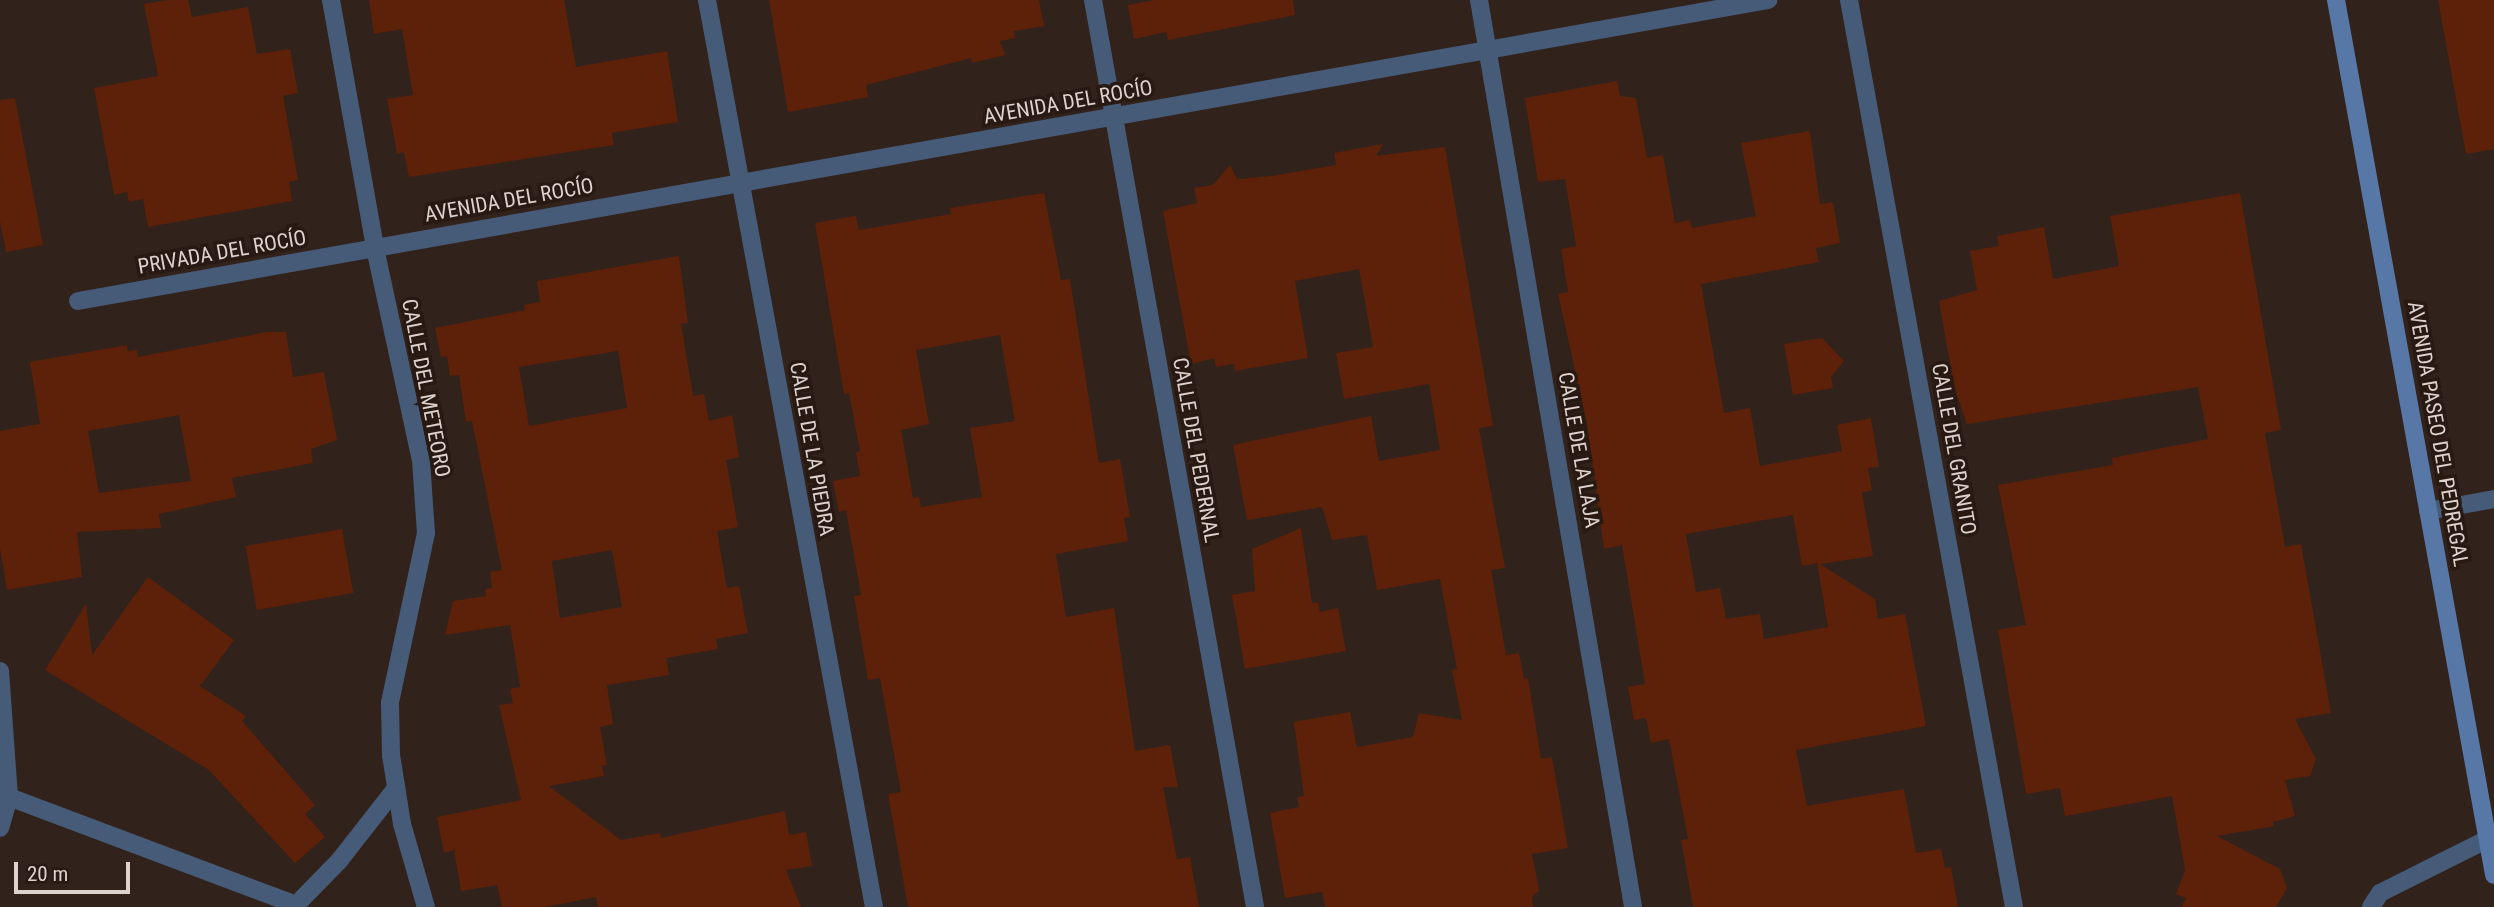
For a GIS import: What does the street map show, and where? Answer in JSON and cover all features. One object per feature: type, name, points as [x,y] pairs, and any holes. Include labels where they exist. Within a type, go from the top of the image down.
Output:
[{"type":"main road","name":"AVENIDA PASEO DEL PEDREGAL","points":[[2336,0],[2428,510],[2491,836],[2494,875]]},
{"type":"street","name":"CALLE DEL METEORO","points":[[331,0],[375,248],[421,460],[426,533],[390,703],[396,788],[426,907]]},
{"type":"street","name":"CALLE DE LA PIEDRA","points":[[707,0],[874,907]]},
{"type":"street","name":"CALLE DEL PEDERNAL","points":[[1093,0],[1255,907]]},
{"type":"street","name":"CALLE DE LA LAJA","points":[[1479,0],[1633,907]]},
{"type":"street","name":"AVENIDA DEL ROCÍO","points":[[375,248],[1769,0]]},
{"type":"street","name":"CALLE DEL GRANITO","points":[[1849,0],[2014,907]]},
{"type":"street","name":"PRIVADA DEL ROCÍO","points":[[78,301],[375,248]]},
{"type":"street","points":[[2428,510],[2494,499]]},
{"type":"street","points":[[0,671],[5,795],[0,828]]},
{"type":"street","points":[[5,795],[296,905],[339,861],[396,788]]},
{"type":"street","points":[[2371,907],[2379,893],[2491,836]]},
{"type":"building","points":[[188,0],[192,17],[248,7],[257,54],[290,49],[298,93],[283,96],[298,180],[289,182],[292,201],[148,227],[143,199],[129,202],[127,192],[114,195],[94,88],[158,76],[144,4]]},
{"type":"building","points":[[369,0],[564,0],[576,67],[667,51],[678,122],[612,133],[614,145],[409,177],[404,152],[397,154],[387,99],[413,95],[402,29],[374,34]]},
{"type":"building","points":[[769,0],[1039,0],[1044,26],[1014,31],[1015,38],[1000,41],[1005,55],[972,63],[971,58],[866,85],[868,97],[788,112]]},
{"type":"building","points":[[1155,0],[1293,0],[1295,15],[1168,40],[1166,32],[1134,39],[1128,5]]},
{"type":"building","points":[[2438,0],[2494,0],[2494,149],[2466,154]]},
{"type":"building","points":[[1617,81],[1620,96],[1636,98],[1647,158],[1663,155],[1675,223],[1690,220],[1692,228],[1756,216],[1741,143],[1810,131],[1820,204],[1833,202],[1840,243],[1816,248],[1819,262],[1701,284],[1724,413],[1750,408],[1760,466],[1842,451],[1837,425],[1871,418],[1879,467],[1868,468],[1872,490],[1862,493],[1873,556],[1820,564],[1875,599],[1878,619],[1905,614],[1926,726],[1796,750],[1807,806],[1904,789],[1916,853],[1941,849],[1945,868],[1951,867],[1958,907],[1693,907],[1681,840],[1688,839],[1669,739],[1651,743],[1646,718],[1634,720],[1628,687],[1645,684],[1622,545],[1604,549],[1587,424],[1558,294],[1568,292],[1561,249],[1576,246],[1565,179],[1538,182],[1525,98]],"holes":[[[1793,515],[1802,566],[1817,563],[1828,627],[1764,639],[1760,614],[1726,619],[1720,588],[1696,592],[1686,534]]]},
{"type":"building","points":[[15,98],[43,245],[6,252],[0,221],[0,100]]},
{"type":"building","points":[[1383,144],[1376,156],[1445,147],[1493,426],[1479,428],[1505,568],[1491,570],[1506,655],[1519,653],[1524,679],[1528,678],[1541,759],[1552,757],[1568,848],[1532,854],[1539,890],[1532,897],[1533,907],[1325,907],[1322,892],[1285,898],[1270,813],[1299,807],[1297,797],[1304,796],[1294,722],[1350,712],[1357,747],[1413,737],[1419,713],[1462,720],[1452,670],[1457,669],[1440,579],[1377,590],[1367,535],[1332,540],[1322,507],[1247,520],[1233,445],[1371,416],[1379,461],[1440,450],[1429,384],[1344,399],[1336,353],[1373,347],[1359,269],[1295,281],[1308,358],[1235,371],[1234,364],[1216,367],[1214,358],[1191,364],[1163,211],[1197,203],[1194,188],[1213,185],[1230,165],[1237,179],[1271,176],[1336,165],[1334,153]]},
{"type":"building","points":[[1044,193],[1061,280],[1070,279],[1099,463],[1120,459],[1130,517],[1124,518],[1128,541],[1056,554],[1066,617],[1114,608],[1135,751],[1170,745],[1178,787],[1163,787],[1177,859],[1190,857],[1199,907],[908,907],[888,794],[901,792],[880,678],[868,680],[854,596],[861,595],[846,510],[839,512],[833,481],[860,476],[856,452],[860,451],[849,393],[844,394],[815,223],[856,216],[859,230],[951,214],[950,208]],"holes":[[[1000,335],[1015,421],[970,428],[982,497],[921,507],[919,497],[913,498],[901,430],[929,424],[916,350]]]},
{"type":"building","points":[[2240,193],[2281,430],[2265,433],[2285,547],[2301,544],[2331,713],[2295,719],[2316,759],[2310,776],[2285,780],[2295,816],[2273,822],[2274,826],[2217,836],[2280,869],[2287,888],[2276,907],[2182,907],[2186,898],[2176,894],[2185,870],[2172,796],[2065,816],[2060,788],[2026,794],[1998,630],[2026,625],[1998,485],[2113,465],[2112,458],[2208,439],[2198,387],[1967,424],[1954,386],[1939,301],[1977,290],[1970,251],[1999,246],[1997,236],[2044,227],[2053,279],[2119,266],[2110,216]]},
{"type":"building","points":[[679,256],[688,323],[681,324],[693,396],[704,394],[709,421],[732,415],[739,457],[726,460],[738,527],[717,531],[727,588],[739,586],[748,633],[716,639],[718,649],[666,658],[669,675],[607,685],[613,724],[600,727],[607,765],[602,766],[604,776],[549,786],[621,840],[660,833],[661,838],[785,811],[789,835],[806,832],[812,866],[786,870],[801,907],[598,907],[596,897],[545,907],[502,907],[497,885],[461,891],[454,850],[444,853],[437,817],[521,800],[499,705],[513,703],[510,689],[520,687],[510,625],[445,635],[453,601],[486,596],[485,589],[492,588],[490,572],[502,570],[472,421],[466,422],[459,375],[450,376],[447,356],[441,357],[435,328],[525,310],[524,305],[540,302],[537,281]],"holes":[[[618,351],[627,408],[529,426],[519,367]],[[612,550],[622,607],[560,618],[552,561]]]},
{"type":"building","points":[[267,332],[286,332],[293,377],[324,372],[337,440],[311,449],[313,463],[232,478],[236,497],[159,514],[161,528],[77,532],[82,577],[7,590],[0,548],[0,431],[40,424],[30,362],[127,345],[128,351],[137,350],[138,357]],"holes":[[[179,415],[191,481],[99,493],[88,431]]]},
{"type":"building","points":[[1822,338],[1844,361],[1831,377],[1833,388],[1793,395],[1784,344]]},
{"type":"building","points":[[1301,528],[1312,603],[1318,602],[1320,612],[1338,608],[1346,651],[1245,669],[1232,595],[1255,591],[1252,549]]},
{"type":"building","points":[[342,529],[353,593],[257,610],[245,546]]},
{"type":"building","points":[[148,577],[234,640],[200,686],[246,716],[242,721],[315,805],[305,814],[325,837],[295,863],[209,770],[45,670],[86,604],[92,655]]}]
